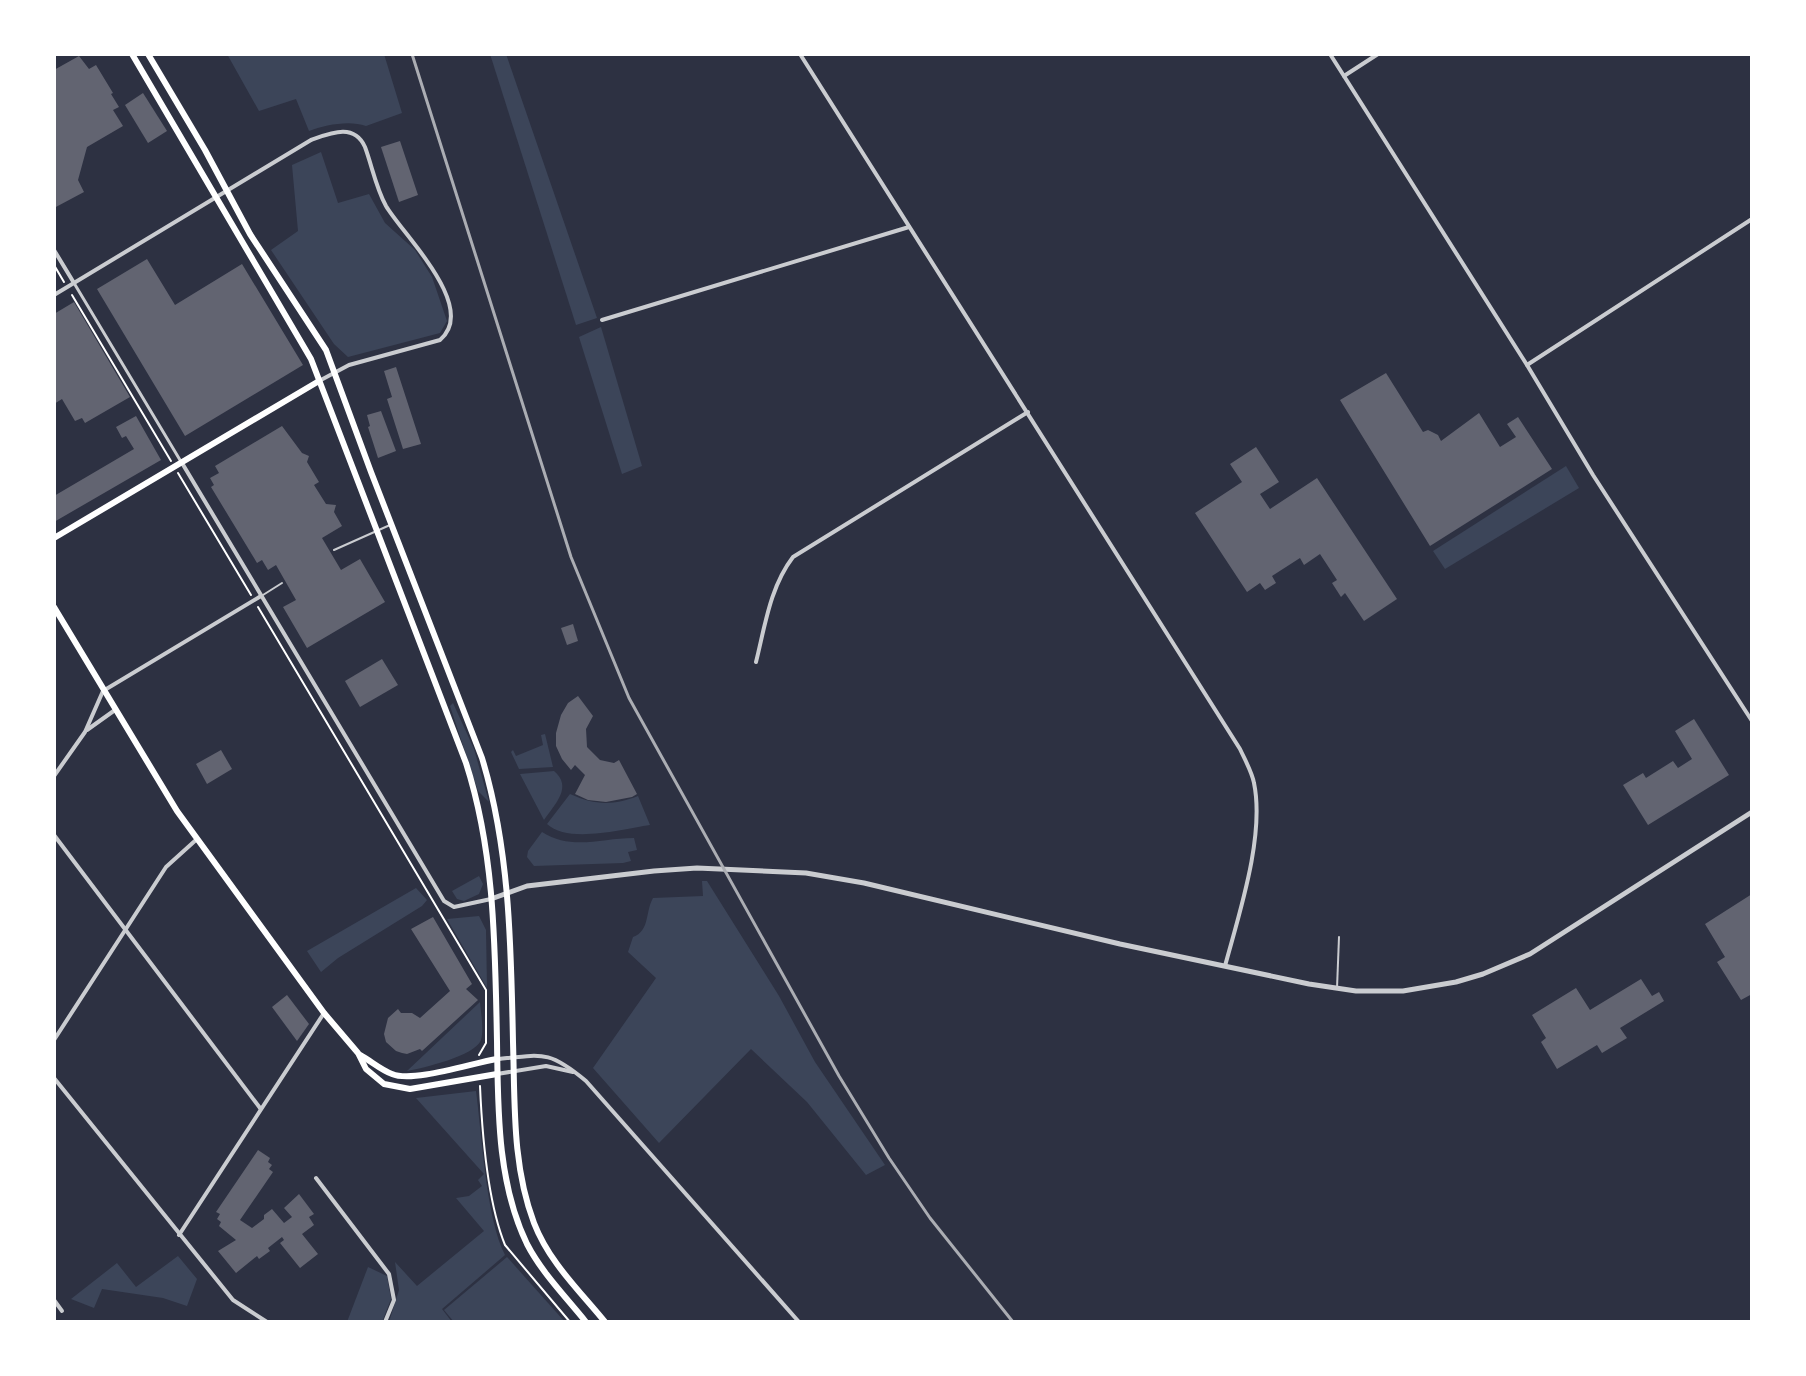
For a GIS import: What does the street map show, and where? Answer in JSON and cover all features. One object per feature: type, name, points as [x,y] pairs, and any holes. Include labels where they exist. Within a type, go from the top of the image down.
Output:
[{"type":"main road","points":[[132,54],[304,348],[444,704],[474,789],[491,877],[497,1074],[505,1174],[518,1223],[535,1259],[586,1322]]},
{"type":"main road","points":[[148,54],[250,234],[326,350],[482,758],[496,813],[507,893],[518,1157],[523,1187],[534,1223],[555,1264],[605,1322]]},
{"type":"main road","points":[[185,141],[196,134]]},
{"type":"main road","points":[[54,538],[319,381]]},
{"type":"main road","points":[[54,607],[197,839],[324,1013],[358,1053],[366,1069],[396,1088],[410,1089],[497,1074]]},
{"type":"main road","points":[[358,1053],[399,1077],[497,1059]]},
{"type":"street","points":[[800,54],[1240,749],[1254,781],[1257,810],[1254,845],[1225,966]]},
{"type":"street","points":[[1330,54],[1593,475],[1752,721]]},
{"type":"street","points":[[1344,76],[1378,54]]},
{"type":"street","points":[[54,295],[311,140],[340,131],[353,133],[361,138],[385,205],[434,270],[452,318],[447,335],[440,340],[349,365],[319,381]]},
{"type":"street","points":[[1527,365],[1752,219]]},
{"type":"street","points":[[602,320],[909,227]]},
{"type":"street","points":[[54,250],[179,466],[444,901],[454,907],[491,899],[527,886],[611,875],[697,868],[761,869],[806,873],[921,896],[1337,989],[1423,989],[1483,974],[1530,954],[1752,812]]},
{"type":"street","points":[[756,662],[772,596],[781,573],[793,557],[1028,412]]},
{"type":"street","points":[[54,776],[85,732],[103,691],[261,596]]},
{"type":"street","points":[[85,732],[115,710]]},
{"type":"street","points":[[54,835],[260,1108]]},
{"type":"street","points":[[54,1040],[166,867],[197,839]]},
{"type":"street","points":[[179,1235],[324,1013]]},
{"type":"street","points":[[497,1059],[542,1054],[565,1063],[576,1072],[799,1322]]},
{"type":"street","points":[[497,1074],[546,1066],[576,1072]]},
{"type":"street","points":[[54,1078],[233,1300],[267,1322]]},
{"type":"street","points":[[316,1178],[389,1274],[394,1300],[385,1322]]},
{"type":"street","points":[[54,1300],[62,1311]]},
{"type":"lane","points":[[334,550],[391,524]]},
{"type":"lane","points":[[261,596],[282,583]]},
{"type":"lane","points":[[1337,989],[1339,937]]},
{"type":"path","points":[[54,265],[168,457]]},
{"type":"path","points":[[179,466],[254,600],[486,990],[486,1043],[479,1053],[479,1062]]},
{"type":"path","points":[[479,1077],[481,1111],[500,1232],[505,1245],[570,1322]]},
{"type":"shaded area","points":[[227,54],[384,54],[402,113],[366,126],[337,124],[309,131],[296,99],[259,111]]},
{"type":"shaded area","points":[[490,54],[506,54],[597,318],[576,325]]},
{"type":"shaded area","points":[[321,152],[338,203],[369,194],[385,223],[415,250],[432,277],[447,321],[440,333],[348,357],[334,344],[271,250],[298,231],[292,165]]},
{"type":"shaded area","points":[[601,327],[642,466],[622,474],[579,337]]},
{"type":"shaded area","points":[[1566,466],[1579,488],[1445,569],[1433,551]]},
{"type":"shaded area","points":[[453,703],[474,749],[489,802],[478,791],[450,706]]},
{"type":"shaded area","points":[[545,734],[553,767],[519,769],[511,752],[513,750],[516,756],[543,745],[541,735]]},
{"type":"shaded area","points":[[554,771],[562,783],[562,789],[544,820],[520,774]]},
{"type":"shaded area","points":[[570,794],[604,803],[638,796],[650,825],[596,834],[556,830],[547,824]]},
{"type":"shaded area","points":[[542,832],[553,838],[576,842],[634,838],[637,850],[628,852],[631,861],[623,863],[534,866],[527,857],[528,851]]},
{"type":"shaded area","points":[[479,876],[483,884],[479,894],[464,901],[457,899],[452,891]]},
{"type":"shaded area","points":[[702,881],[707,881],[779,996],[815,1062],[885,1165],[866,1175],[807,1102],[751,1049],[659,1143],[593,1068],[656,978],[628,952],[633,937],[645,926],[653,898],[703,896]]},
{"type":"shaded area","points":[[416,888],[427,900],[422,906],[338,958],[321,972],[307,951]]},
{"type":"shaded area","points":[[479,916],[486,930],[487,988],[447,919]]},
{"type":"shaded area","points":[[480,1002],[482,1031],[477,1046],[448,1060],[407,1071]]},
{"type":"shaded area","points":[[476,1091],[489,1199],[505,1255],[442,1309],[452,1322],[389,1322],[399,1290],[395,1262],[417,1286],[484,1231],[456,1198],[469,1196],[482,1186],[478,1180],[484,1174],[416,1098]]},
{"type":"shaded area","points":[[178,1256],[197,1279],[187,1306],[163,1298],[102,1289],[94,1308],[71,1299],[117,1263],[136,1287]]},
{"type":"shaded area","points":[[507,1257],[565,1322],[454,1322],[444,1310]]},
{"type":"shaded area","points":[[368,1267],[387,1276],[391,1299],[382,1322],[347,1322]]},
{"type":"building","points":[[79,56],[89,69],[96,65],[113,93],[119,107],[113,110],[123,126],[87,147],[78,180],[84,192],[54,208],[54,70]]},
{"type":"building","points":[[143,93],[167,131],[148,143],[125,105]]},
{"type":"building","points":[[400,141],[418,195],[399,202],[381,147]]},
{"type":"building","points":[[147,259],[175,305],[242,264],[303,365],[185,436],[97,289]]},
{"type":"building","points":[[74,302],[130,397],[85,423],[82,418],[75,421],[62,399],[54,404],[54,314]]},
{"type":"building","points":[[396,367],[421,444],[403,449],[387,399],[392,397],[384,371]]},
{"type":"building","points":[[1386,373],[1423,432],[1428,430],[1438,435],[1441,441],[1479,413],[1500,447],[1516,437],[1507,424],[1518,417],[1552,469],[1430,546],[1340,400]]},
{"type":"building","points":[[381,411],[396,451],[378,458],[367,415]]},
{"type":"building","points":[[136,416],[161,460],[54,522],[54,496],[134,449],[116,427]]},
{"type":"building","points":[[282,426],[302,453],[309,456],[307,462],[319,482],[314,485],[326,504],[336,505],[334,512],[342,526],[322,538],[341,570],[360,559],[385,602],[307,648],[283,607],[296,600],[276,565],[268,570],[262,560],[257,563],[211,487],[214,485],[210,478],[219,473],[215,466]]},
{"type":"building","points":[[1256,447],[1279,482],[1260,494],[1270,509],[1317,478],[1397,599],[1364,621],[1345,593],[1341,597],[1332,583],[1337,580],[1320,554],[1304,565],[1300,558],[1272,576],[1276,583],[1265,590],[1260,583],[1247,592],[1195,513],[1242,482],[1230,464]]},
{"type":"building","points":[[573,624],[578,641],[567,645],[561,628]]},
{"type":"building","points":[[382,659],[398,685],[360,707],[345,681]]},
{"type":"building","points":[[578,696],[593,716],[586,729],[587,747],[600,760],[614,763],[619,760],[637,794],[632,797],[606,802],[588,800],[575,794],[585,775],[575,765],[571,770],[562,759],[556,746],[556,733],[568,703]]},
{"type":"building","points":[[1694,719],[1729,775],[1648,825],[1623,785],[1643,773],[1646,778],[1673,761],[1678,768],[1692,759],[1675,731]]},
{"type":"building","points":[[221,750],[232,769],[207,784],[196,764]]},
{"type":"building","points":[[1752,894],[1752,994],[1741,1000],[1717,962],[1725,957],[1705,924]]},
{"type":"building","points":[[433,917],[472,984],[466,989],[478,1000],[422,1051],[402,1053],[386,1042],[384,1034],[388,1018],[398,1009],[401,1013],[412,1013],[420,1018],[450,991],[411,929]]},
{"type":"building","points":[[1641,979],[1652,996],[1659,992],[1664,1001],[1620,1028],[1627,1038],[1602,1053],[1597,1045],[1557,1069],[1541,1042],[1546,1038],[1532,1015],[1576,988],[1590,1010]]},
{"type":"building","points":[[287,995],[309,1024],[297,1041],[272,1007]]},
{"type":"building","points":[[258,1150],[270,1158],[268,1162],[272,1165],[269,1169],[273,1172],[240,1220],[252,1228],[272,1209],[284,1223],[292,1217],[284,1208],[299,1194],[314,1214],[309,1217],[314,1225],[302,1234],[318,1254],[300,1268],[280,1243],[284,1240],[282,1237],[268,1248],[270,1251],[259,1259],[257,1256],[236,1273],[218,1251],[236,1240],[219,1226],[221,1222],[217,1219],[220,1214],[216,1212]]},
{"type":"railway","points":[[412,54],[571,557],[629,698],[839,1076],[889,1158],[930,1218],[1013,1322]]}]
